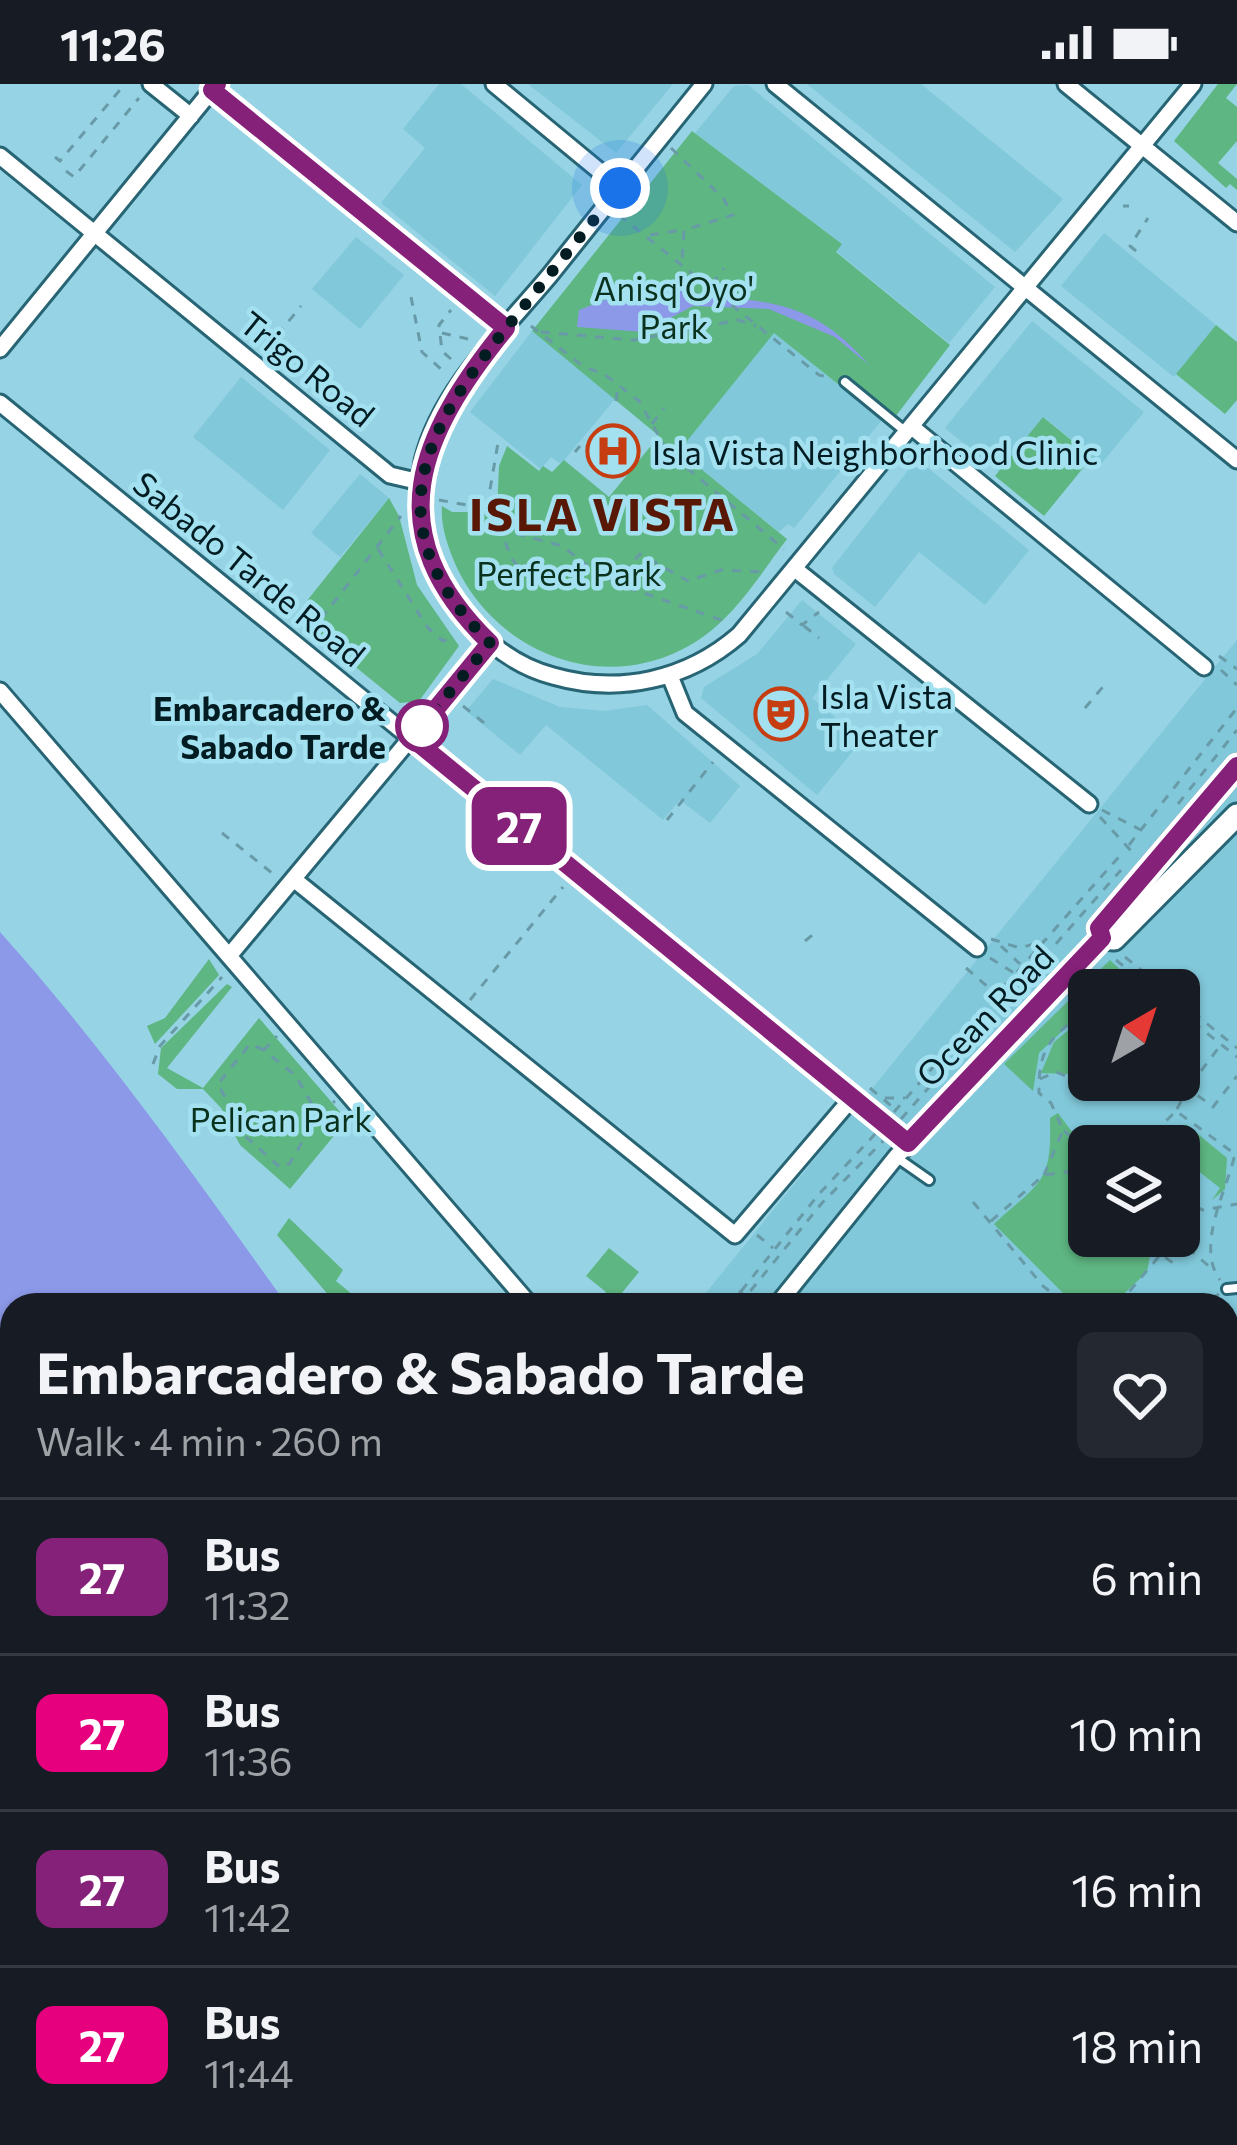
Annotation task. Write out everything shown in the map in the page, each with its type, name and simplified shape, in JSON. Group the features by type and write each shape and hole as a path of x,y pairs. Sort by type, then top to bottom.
{"street":[{"path":"494,84 620,188"},
{"path":"704,84 441,415 420,482 425,526 442,579 490,643 529,667 578,682 617,685 670,676 718,654 796,569 1193,84"},
{"path":"775,84 1237,460"},
{"path":"1066,84 1237,223"},
{"path":"0,349 214,87 506,328"},
{"path":"146,90 191,116"},
{"name":"Trigo Road","path":"0,156 390,475 420,482"},
{"name":"Sabado Tarde Road","path":"0,403 852,1098"},
{"path":"910,430 1209,664"},
{"path":"796,569 1090,804"},
{"path":"229,956 490,643"},
{"path":"670,676 686,713 983,943"},
{"path":"0,691 520,1293"},
{"name":"Ocean Road","path":"1111,948 1099,928 1237,766"},
{"name":"Ocean Road","path":"786,1293 908,1143 1111,948 1114,939 1237,815"},
{"path":"288,880 735,1235 749,1225 852,1098"}],"lane":[{"path":"845,382 910,430"},
{"path":"852,1098 908,1143"},
{"path":"896,1157 929,1180"}],"path":[{"path":"55,157 60,161 125,84"},
{"path":"66,171 74,177 146,90"},
{"path":"649,235 733,215 706,179 660,139"},
{"path":"619,215 819,375 845,382"},
{"path":"1136,251 1130,246 1148,218"},
{"path":"682,262 684,230"},
{"path":"711,286 724,268"},
{"path":"411,298 422,352 442,370"},
{"path":"265,350 301,306"},
{"path":"451,310 439,325 442,351 451,359"},
{"path":"540,332 634,340 738,320 760,327"},
{"path":"532,326 640,400 650,425 677,460 784,549"},
{"path":"440,333 468,339"},
{"path":"271,356 276,349 293,363"},
{"path":"616,401 618,387"},
{"path":"650,425 664,408"},
{"path":"487,508 499,437"},
{"path":"575,452 580,446"},
{"path":"438,500 494,510 512,558 534,585"},
{"path":"298,647 401,516"},
{"path":"499,529 562,546 606,580 727,622"},
{"path":"377,548 428,628 443,641 455,637"},
{"path":"606,580 617,579 640,554 688,581 721,569 767,572"},
{"path":"802,625 820,611"},
{"path":"787,612 819,638"},
{"path":"1219,656 1235,669"},
{"path":"1209,664 1237,685"},
{"path":"1085,708 1107,682"},
{"path":"461,704 488,726"},
{"path":"1130,845 1237,709"},
{"path":"1179,803 1237,730"},
{"path":"667,820 713,762"},
{"path":"1090,804 1141,830"},
{"path":"1090,804 1135,855"},
{"path":"222,833 288,880"},
{"path":"1017,972 1124,851"},
{"path":"747,1293 776,1250 892,1130 1121,870"},
{"path":"459,1013 575,872"},
{"path":"805,941 815,933"},
{"path":"983,943 1020,948 1046,939"},
{"path":"983,943 1024,979"},
{"path":"999,945 1022,965"},
{"path":"1111,948 1129,969"},
{"path":"1111,948 1138,969"},
{"path":"966,968 998,995"},
{"path":"153,1064 160,1046 225,974"},
{"path":"870,1088 894,1112 1011,978"},
{"path":"1200,1018 1237,1048"},
{"path":"1068,1028 1047,1046 1037,1065 1039,1093 1051,1103 1068,1134"},
{"path":"1200,1028 1237,1057"},
{"path":"264,1050 278,1035"},
{"path":"318,1115 296,1076 250,1044 218,1084 245,1137 281,1168 290,1163 318,1115 346,1092"},
{"path":"1200,1072 1221,1045"},
{"path":"296,1076 305,1067"},
{"path":"1039,1080 1056,1072 1068,1077"},
{"path":"1200,1097 1213,1107 1237,1076"},
{"path":"882,1099 907,1098"},
{"path":"1162,1125 1181,1101"},
{"path":"1176,1111 1236,1155 1216,1210 1212,1269"},
{"path":"989,1222 1044,1175 1063,1130"},
{"path":"741,1293 878,1131"},
{"path":"1044,1175 1068,1172"},
{"path":"973,1202 1052,1293"},
{"path":"1200,1206 1216,1210 1237,1204"},
{"path":"749,1225 776,1250"},
{"path":"1128,1293 1158,1257"},
{"path":"1198,1257 1232,1288"}],"shaded area":[{"path":"439,84 461,84 582,185 495,296 381,203 425,148 403,129"},
{"path":"528,84 673,84 616,153"},
{"path":"807,84 921,84 1063,199 1015,252"},
{"path":"748,85 995,287 949,343 836,251 841,243 695,133 734,86"},
{"path":"1104,233 1216,325 1174,377 1061,286"},
{"path":"356,237 404,275 360,329 312,289"},
{"path":"1032,321 1144,412 1101,464 1044,417 999,472 945,428"},
{"path":"532,331 615,399 561,464 551,457 541,469 470,412"},
{"path":"774,333 882,420 794,528 788,524 779,532 679,451"},
{"path":"241,377 330,450 283,510 193,437"},
{"path":"917,459 1029,550 985,605 919,552 875,607 834,574 832,568"},
{"path":"360,474 389,498 340,557 311,533"},
{"path":"802,600 856,644 812,698 862,740 817,795 701,698 704,687 757,654"},
{"path":"1237,640 1237,1293 706,1293"},
{"path":"493,679 560,707 605,711 647,705 740,786 710,823 680,800 663,820 546,725 520,755 466,711"}],"green space":[{"path":"1218,84 1237,84 1226,98 1237,107 1237,141 1218,163 1237,179 1237,190 1230,184 1226,188 1174,141"},
{"path":"692,131 842,244 836,252 950,345 889,425 774,333 679,451 787,539 740,601 698,640 649,662 616,667 584,664 552,656 497,622 457,568 444,530 442,506 452,512 497,512 499,466 507,446 539,471 543,466 552,472 564,460 609,497 659,436 532,331"},
{"path":"1216,325 1237,342 1237,400 1225,414 1176,374"},
{"path":"1043,417 1092,457 1044,516 995,476"},
{"path":"389,498 399,516 417,585 459,646 419,701 400,703 294,617"},
{"path":"209,959 219,975 155,1044 147,1026 165,1018"},
{"name":"Pelican Park","path":"227,984 232,987 167,1068 203,1088 259,1018 347,1120 290,1189 240,1145 221,1108 203,1089 177,1089 158,1074 161,1048"},
{"path":"1068,1001 1068,1026 1039,1053 1033,1091 1004,1064"},
{"path":"1068,1030 1068,1074 1041,1073 1054,1042"},
{"path":"1058,1113 1068,1127 1068,1257 1150,1257 1147,1272 1125,1293 1063,1293 994,1224 1040,1180 1049,1156 1050,1118"},
{"path":"1200,1136 1227,1158 1225,1189 1212,1200 1220,1188 1200,1172"},
{"path":"289,1218 343,1270 336,1281 350,1293 327,1293 277,1235"},
{"path":"609,1248 639,1272 622,1293 605,1293 586,1276"}],"water":[{"path":"665,288 798,311 844,340 869,365 835,337 769,309 693,306 644,332 577,327 579,310 630,290"},
{"path":"0,932 113,1068 278,1293 0,1293"}],"bus line":[{"name":"27","path":"217,84 212,90 506,328 441,415 420,482 425,526 442,579 456,604 490,643 412,738 908,1143 1102,938 1099,928 1237,766"}],"place":[{"name":"Isla Vista Neighborhood Clinic","path":"613,451"},
{"name":"Isla Vista Theater","path":"781,714"},
{"name":"Embarcadero & Sabado Tarde","path":"422,726"}],"district":[{"name":"ISLA VISTA","path":"603,512"}],"route":[{"path":"422,726 490,643 456,604 431,552 420,482 430,440 459,387 620,188"}],"park label":[{"name":"Anisq'Oyo' Park","path":"674,306"},
{"name":"Perfect Park","path":"569,572"}]}
